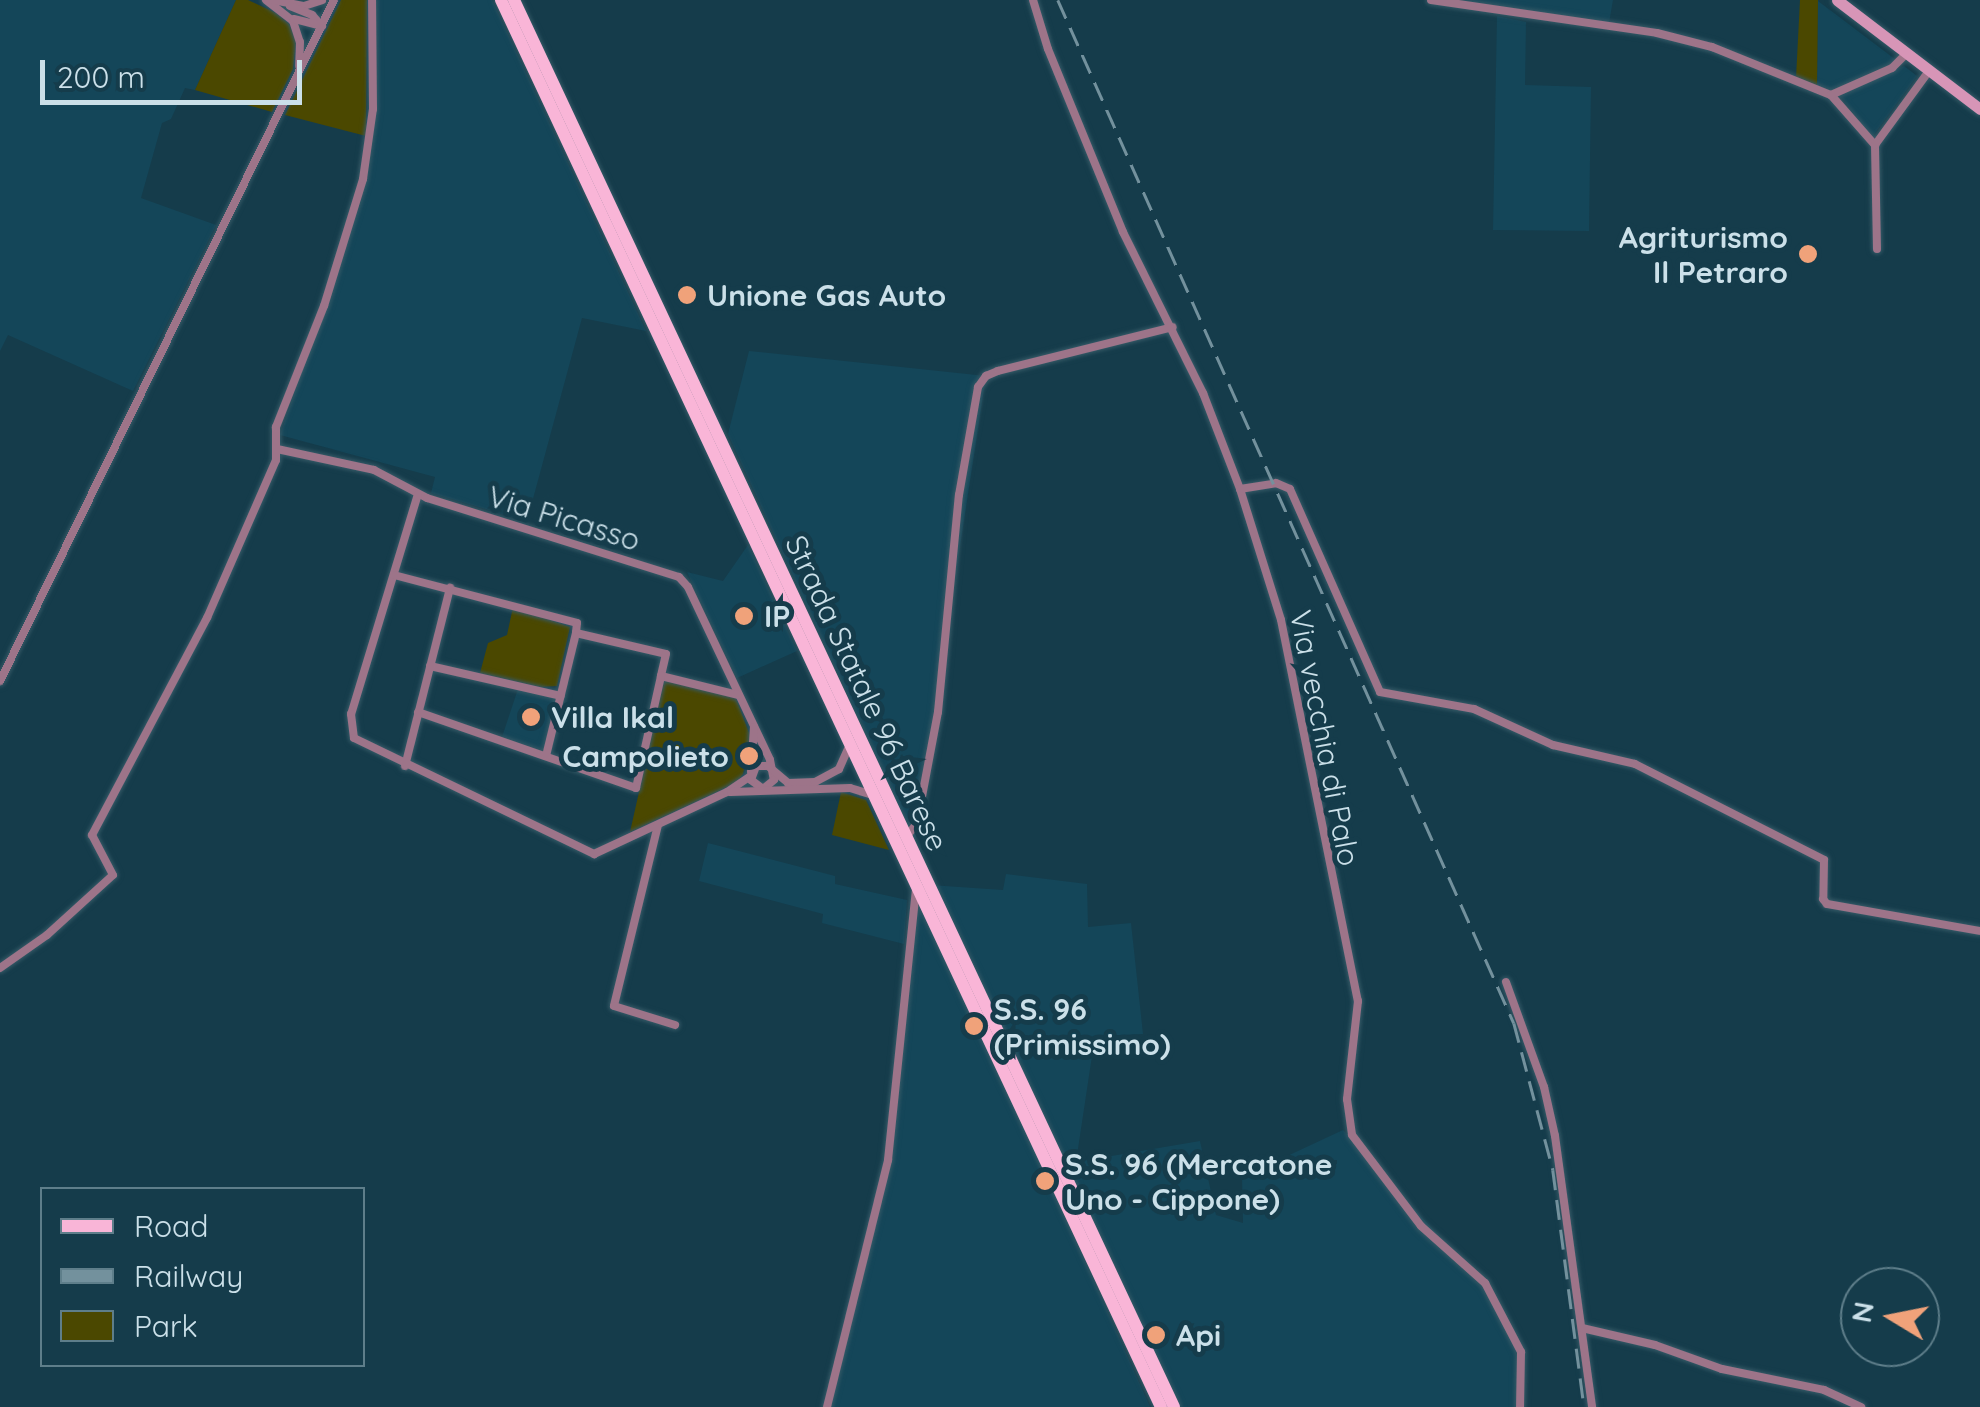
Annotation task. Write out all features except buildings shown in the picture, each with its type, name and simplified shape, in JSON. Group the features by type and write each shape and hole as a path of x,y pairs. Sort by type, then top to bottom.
{"main road":[{"name":"Strada Statale 96 Barese","path":"501,0 1161,1407"},
{"name":"Strada Statale 96 Barese","path":"514,0 1174,1407"}],"street":[{"path":"269,0 322,26"},
{"path":"288,10 322,0"},
{"path":"0,680 334,0"},
{"path":"0,968 47,934 113,875 92,835 207,618 278,450 276,427 324,306 363,179 373,110 372,0"},
{"name":"Via vecchia di Palo","path":"1032,0 1123,232 1173,327 1240,489 1300,696 1329,873 1358,1001 1347,1099 1352,1135 1422,1226 1485,1283 1521,1352 1520,1407"},
{"path":"1431,0 1657,34 1712,47 1831,95 1875,145"},
{"path":"1837,0 1980,108"},
{"path":"288,10 300,42 297,79"},
{"path":"1831,95 1892,68 1906,54"},
{"path":"1878,249 1875,145 1929,71"},
{"path":"906,836 917,823 938,712 960,495 978,387 986,376 998,372 1173,327"},
{"name":"Via Picasso","path":"278,450 374,470 418,494 679,577 688,586 774,772"},
{"path":"1240,489 1287,485 1380,692 1474,709 1553,744 1635,764 1824,860 1823,899 1828,904 1980,932"},
{"path":"418,494 351,714 354,738 405,766 594,854 727,792 760,765 796,784 825,778 845,763 849,753 846,734"},
{"path":"394,575 577,623 546,756"},
{"path":"405,766 450,588"},
{"path":"418,712 636,788 666,654 576,634"},
{"path":"430,666 561,696"},
{"path":"662,676 738,695"},
{"path":"754,727 753,784 763,788 773,783 774,772"},
{"path":"727,792 857,788 880,804"},
{"path":"658,825 614,1006 674,1025"},
{"path":"826,1407 888,1160 916,884"},
{"path":"1506,982 1528,1040 1555,1136 1592,1407"},
{"path":"1582,1328 1748,1376 1824,1390 1861,1407"}],"shaded area":[{"path":"0,0 236,0 195,90 185,88 171,119 162,123 141,198 216,225 133,391 8,335 0,351"},
{"path":"376,0 492,0 646,331 582,318 527,521 431,493 435,477 280,435 362,198 375,121"},
{"path":"1455,0 1613,0 1609,23"},
{"path":"1818,1 1896,60 1891,66 1834,91 1817,86"},
{"path":"1497,16 1526,22 1525,85 1591,87 1589,231 1493,230"},
{"path":"1904,66 1917,76 1872,137 1839,94"},
{"path":"749,351 986,376 915,842 728,434"},
{"name":"IP","path":"748,545 797,651 737,678 687,572 723,581"},
{"name":"Villa Ikal","path":"518,689 557,698 544,751 502,737"},
{"path":"708,843 835,876 835,884 907,900 904,944 822,923 823,914 699,881"},
{"path":"1006,874 1087,884 1088,927 1131,923 1143,1034 1095,1036 1076,1162 1200,1141 1216,1215 1243,1223 1242,1177 1343,1130 1466,1266 1506,1318 1521,1369 1518,1407 1176,1407 932,919 1150,1407 827,1407 888,1160 916,884 1003,890"}],"green space":[{"path":"236,0 248,0 276,13 289,24 296,41 293,69 272,112 195,90"},
{"path":"341,0 367,0 366,136 285,115"},
{"path":"1800,0 1818,0 1817,86 1796,78"},
{"path":"513,607 570,627 557,686 541,687 480,673 488,643 507,635"},
{"path":"664,681 735,696 751,738 743,774 736,783 630,832"},
{"path":"841,792 866,800 889,850 832,835"}],"railway":[{"path":"1058,0 1514,1023 1553,1170 1584,1407"}],"place":[{"name":"Agriturismo Il Petraro","path":"1808,254"},
{"name":"Unione Gas Auto","path":"687,295"},
{"name":"IP","path":"744,616"},
{"name":"Villa Ikal","path":"531,717"},
{"name":"Campolieto","path":"749,756"},
{"name":"S.S. 96 (Primissimo)","path":"974,1026"},
{"name":"S.S. 96 (Mercatone Uno - Cippone)","path":"1045,1181"},
{"name":"Api","path":"1156,1335"}]}
